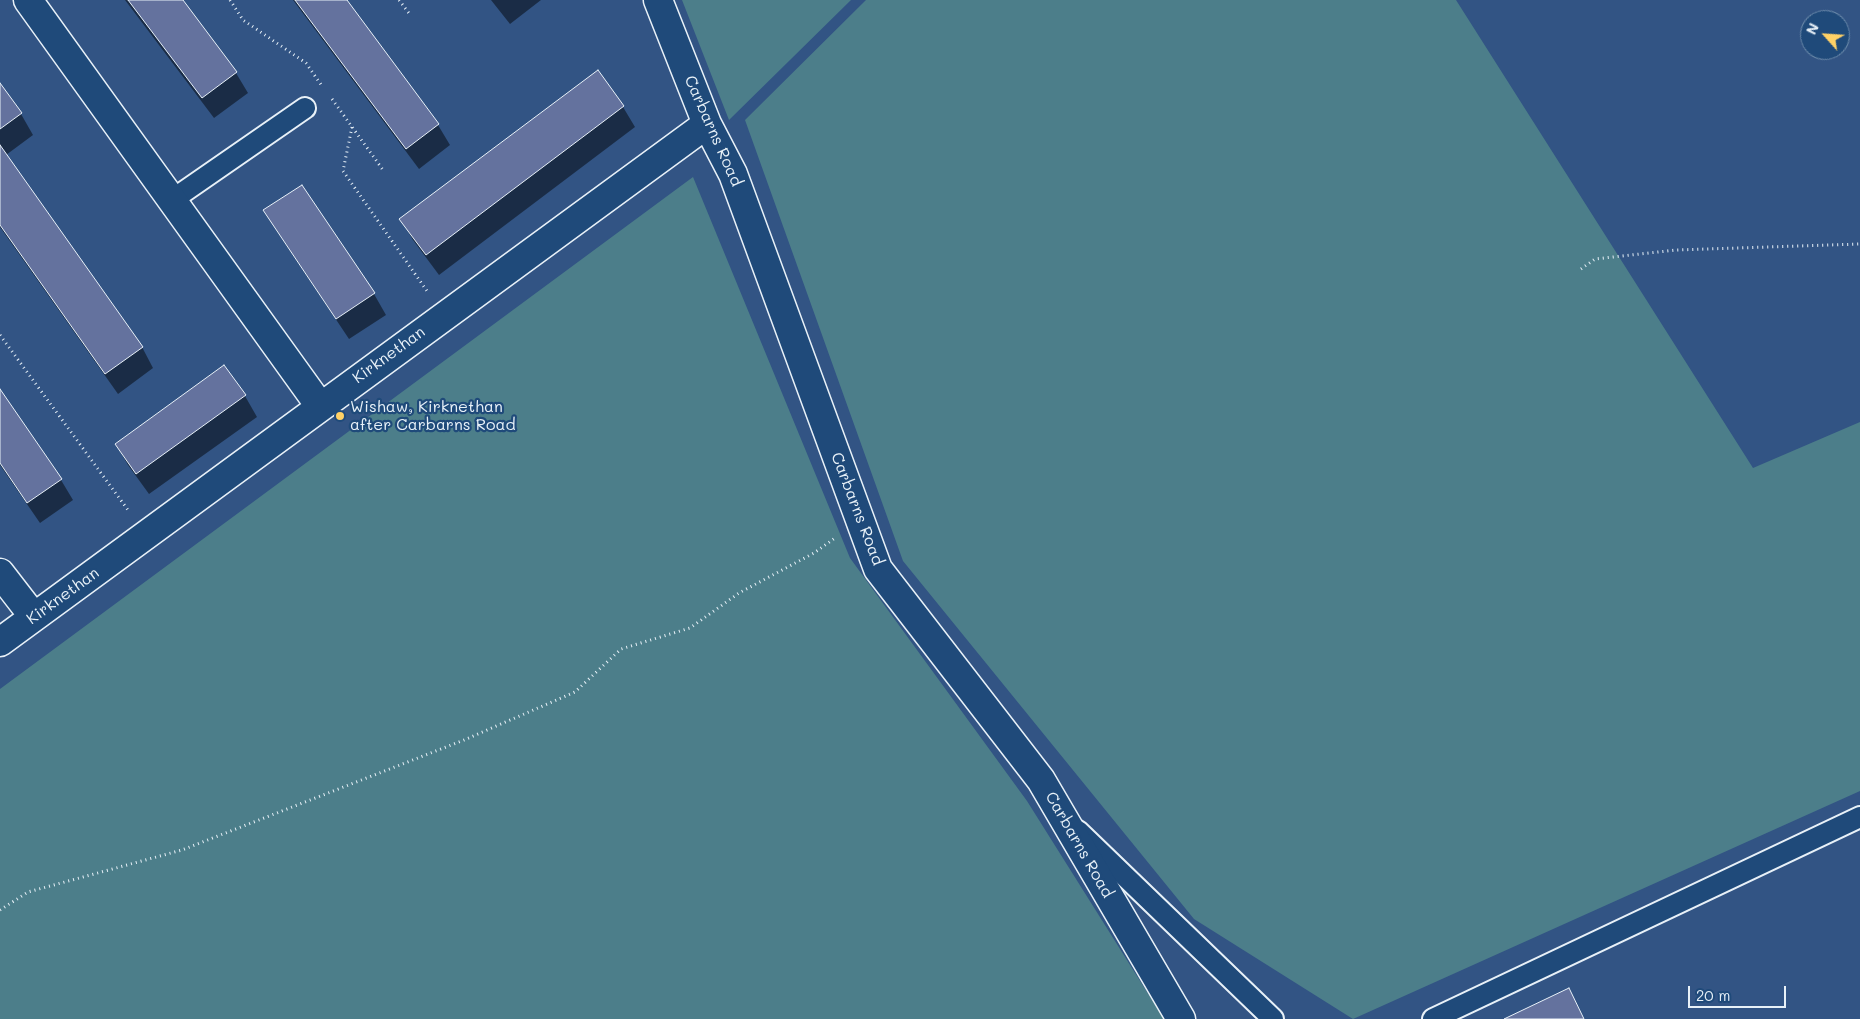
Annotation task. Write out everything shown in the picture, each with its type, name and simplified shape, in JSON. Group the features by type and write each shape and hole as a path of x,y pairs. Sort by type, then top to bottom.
{"street":[{"path":"28,0 320,406"},
{"name":"Carbarns Road","path":"658,0 707,124 733,174 878,569 1041,780 1181,1019"},
{"name":"Kirknethan","path":"0,642 438,319 707,124"},
{"path":"0,573 34,617"}],"lane":[{"path":"172,200 305,108"},
{"path":"1061,814 1273,1019"},
{"path":"1433,1019 1860,817"}],"path":[{"path":"398,0 411,16"},
{"path":"352,127 343,171 427,291 438,319"},
{"path":"1581,269 1595,259 1676,250 1860,244"},
{"path":"0,335 146,536"},
{"path":"0,910 28,892 191,846 455,743 575,692 621,649 690,628 739,593 814,553 860,520"}],"green space":[{"path":"682,0 851,0 729,120"},
{"path":"866,0 1456,0 1753,468 1860,422 1860,791 1353,1019 1194,919 903,561 745,120"},
{"path":"693,177 850,558 1027,801 1164,1019 0,1019 0,689"}],"building":[{"path":"128,0 183,0 237,72 202,98"},
{"path":"295,0 347,0 439,124 406,149"},
{"path":"598,70 624,106 426,255 399,219"},
{"path":"0,83 22,113 0,129"},
{"path":"0,145 143,347 105,374 0,225"},
{"path":"302,185 375,293 336,319 263,210"},
{"path":"224,365 246,395 136,474 115,444"},
{"path":"0,389 62,479 27,503 0,463"},
{"path":"1569,988 1584,1019 1504,1019"}],"place":[{"name":"Wishaw, Kirknethan after Carbarns Road","path":"340,416"}]}
